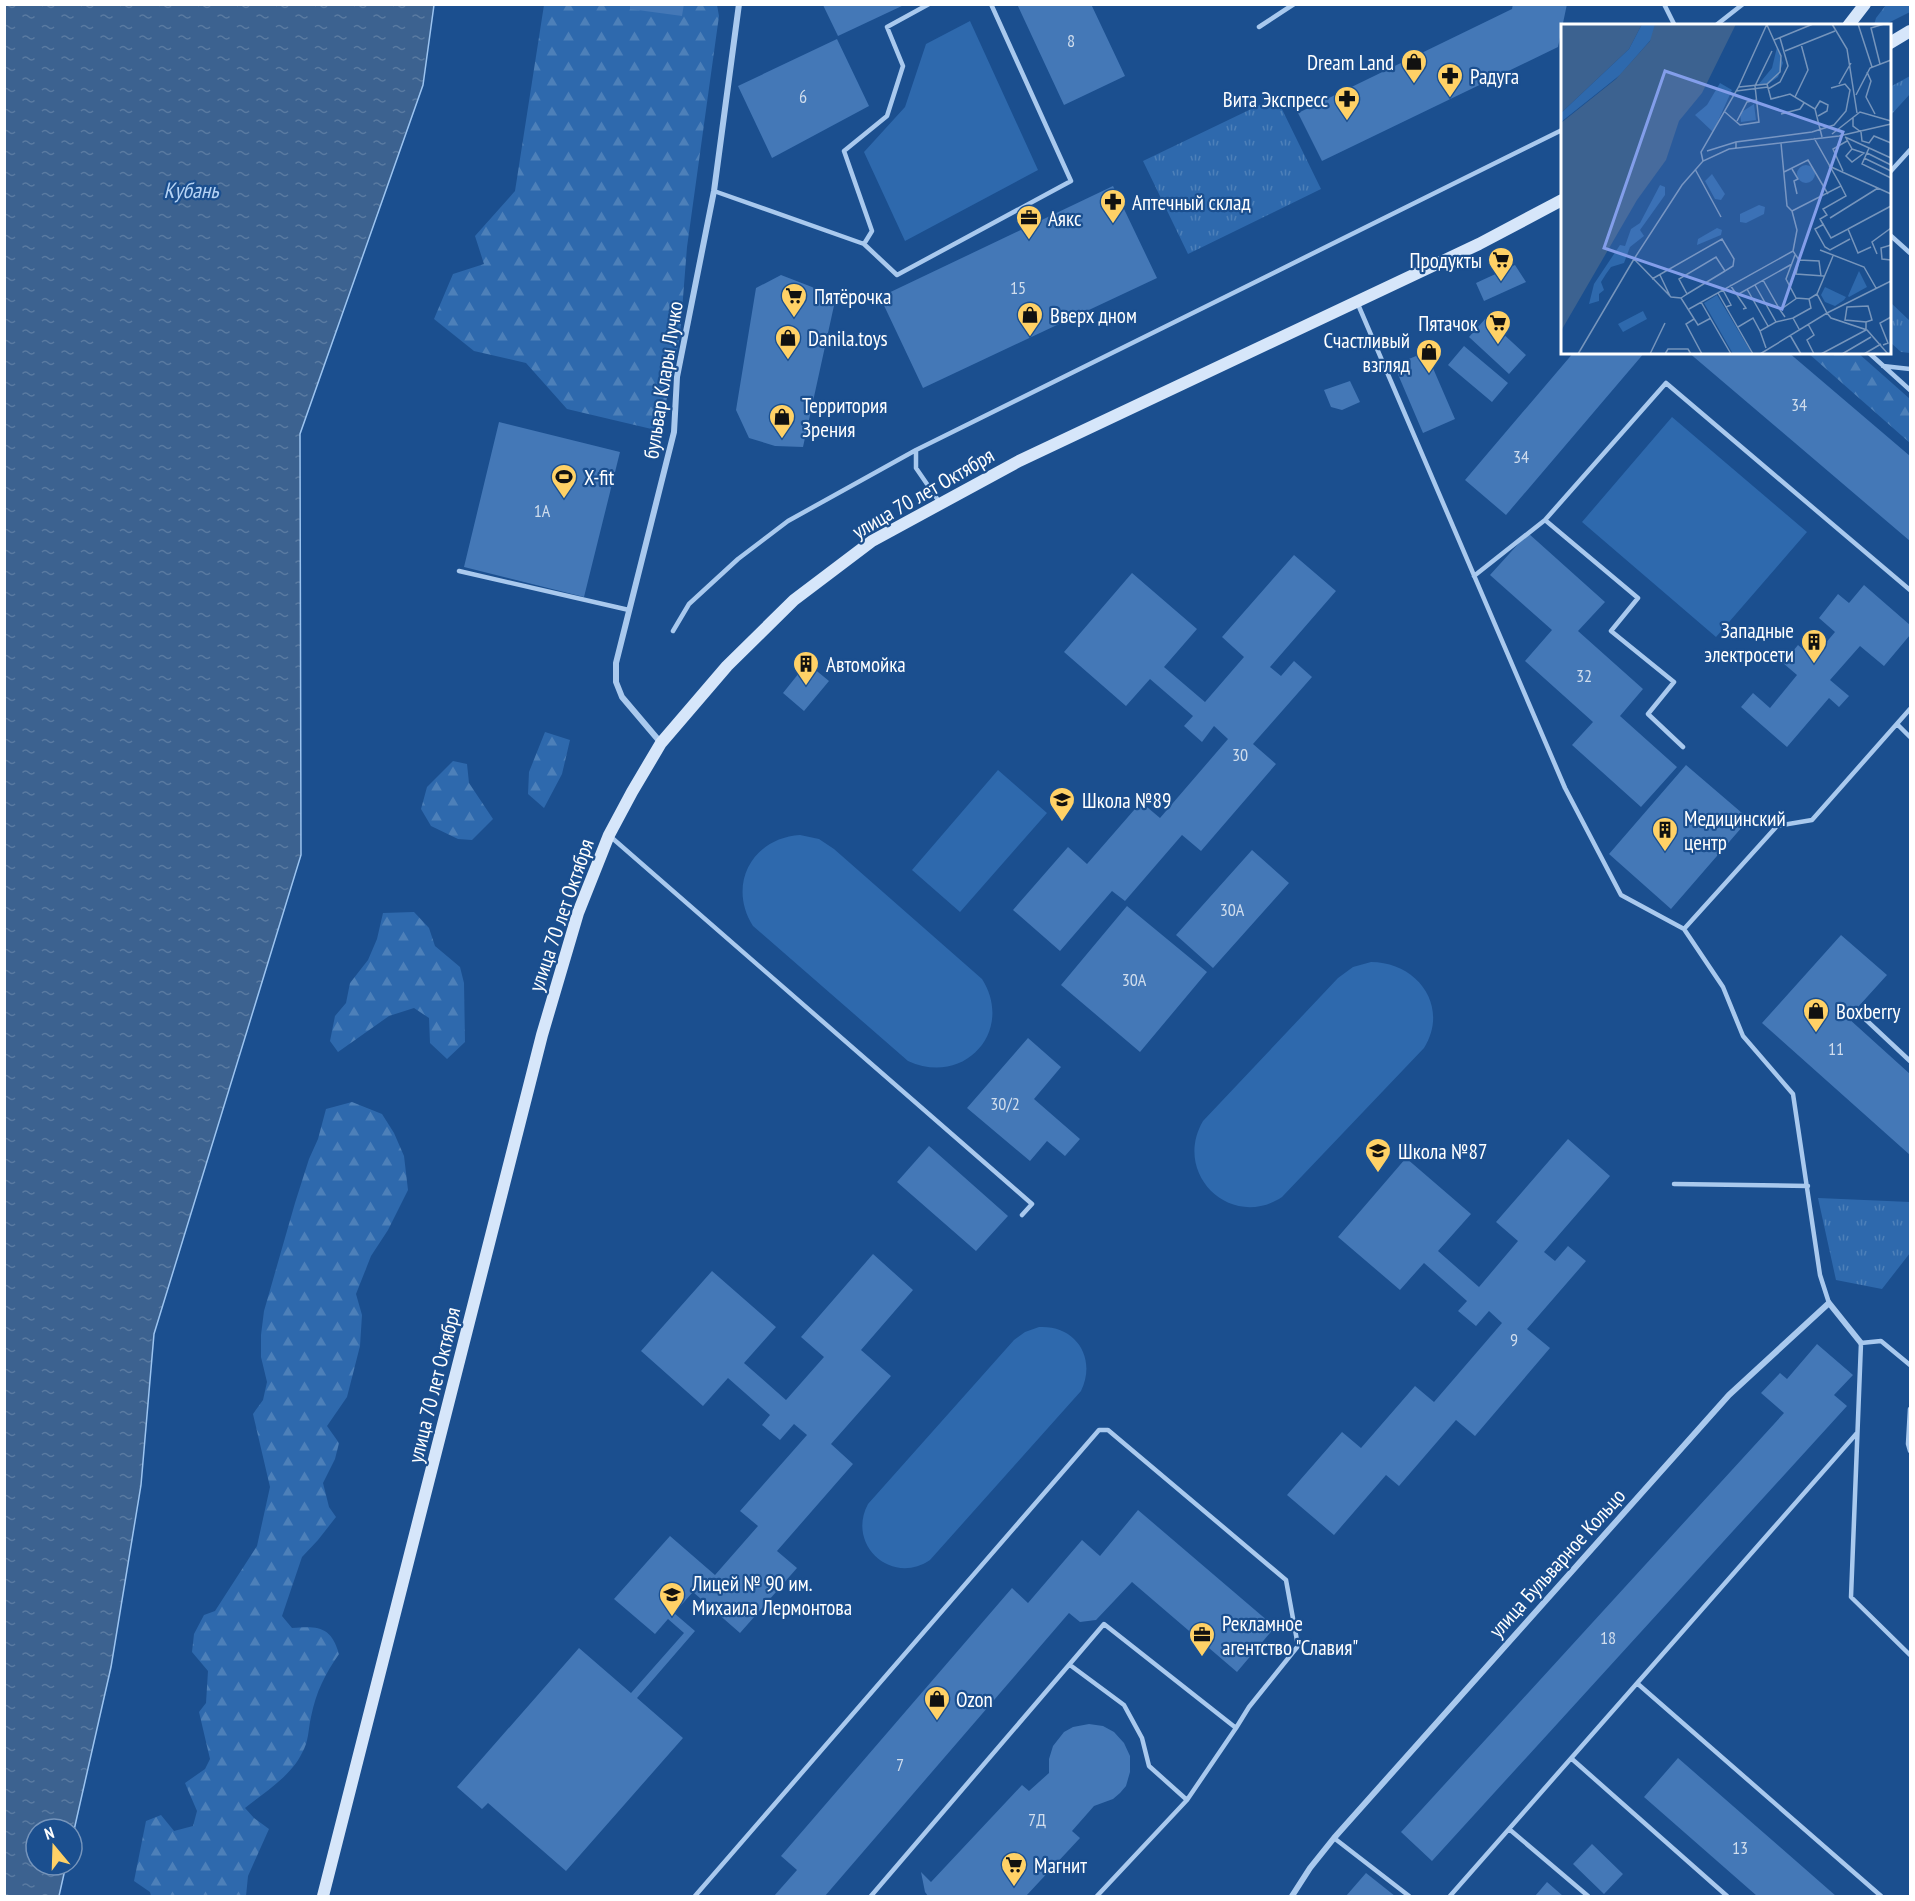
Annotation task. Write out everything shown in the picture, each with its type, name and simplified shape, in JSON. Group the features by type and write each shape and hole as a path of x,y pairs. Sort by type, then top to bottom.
{"main road":[{"path":"1852,23 1865,4"},
{"path":"1891,42 1911,31"},
{"name":"улица 70 лет Октября","path":"323,1896 542,1035 578,913 609,836 661,742 727,666 794,600 872,541 1019,461 1479,244 1561,201"}],"street":[{"name":"бульвар Клары Лучко","path":"661,742 622,697 616,682 616,663 674,432 677,377 714,191 739,4"},
{"path":"1829,1304 1861,1343"},
{"name":"улица Бульварное Кольцо","path":"1292,1896 1310,1868 1334,1838 1729,1395 1829,1304"}],"lane":[{"path":"864,244 872,231 844,152 887,116 903,66 887,27 929,4"},
{"path":"714,191 864,244 897,275 1071,181 991,4"},
{"path":"1259,27 1294,4"},
{"path":"1664,4 1674,24"},
{"path":"1718,24 1743,4"},
{"path":"673,631 689,604 746,552 788,521 916,450 1561,131"},
{"path":"1891,171 1911,150"},
{"path":"1891,236 1911,253"},
{"path":"1357,302 1565,788 1621,895 1684,929 1723,987 1743,1035 1793,1095 1820,1275 1829,1304"},
{"path":"1870,354 1911,390"},
{"path":"1882,366 1911,369"},
{"path":"1474,576 1545,520 1666,383 1911,590"},
{"path":"916,450 916,468 940,503"},
{"path":"1545,520 1638,598 1611,631 1674,682 1648,714 1683,747"},
{"path":"459,571 629,610"},
{"path":"1684,929 1777,826 1812,820 1911,709"},
{"path":"1897,724 1911,737"},
{"path":"609,836 1032,1204 1022,1215"},
{"path":"1863,1017 1911,1061"},
{"path":"1674,1184 1808,1186"},
{"path":"1911,1365 1881,1341 1861,1343 1851,1597 1911,1655"},
{"path":"1911,1409 1908,1444 1911,1451"},
{"path":"695,1896 1099,1430 1108,1430 1286,1580 1298,1646 1250,1707 1186,1800 1097,1896"},
{"path":"1450,1896 1857,1433"},
{"path":"871,1896 1104,1624 1236,1728"},
{"path":"1070,1665 1124,1705 1142,1738 1149,1766 1186,1800"},
{"path":"1638,1684 1881,1896"},
{"path":"1572,1759 1727,1896"},
{"path":"1509,1829 1588,1896"},
{"path":"1334,1838 1408,1896"}],"green space":[{"path":"544,5 717,5 719,16 687,247 680,336 660,431 567,409 526,363 474,351 434,319 453,274 484,264 475,236 515,191"},
{"path":"1886,5 1910,5 1910,12 1886,24 1874,24"},
{"path":"970,21 1038,170 905,241 864,152 905,107 926,44"},
{"path":"1910,76 1910,94 1891,115 1891,86"},
{"path":"1276,97 1321,189 1188,254 1143,161"},
{"path":"1891,303 1910,321 1910,353 1901,352 1891,343"},
{"path":"1809,354 1859,354 1910,399 1910,443"},
{"path":"1672,417 1807,532 1716,637 1582,522"},
{"path":"545,732 570,740 562,774 544,808 528,794 529,772"},
{"path":"453,761 467,764 469,783 493,819 472,840 458,839 431,826 421,809 427,787"},
{"path":"998,770 1047,813 960,912 912,870"},
{"path":"800,835 819,839 834,849 982,979 991,999 992,1017 988,1035 978,1049 965,1060 948,1066 929,1067 908,1061 753,926 743,895 744,880 749,866 757,854 769,845 783,838"},
{"path":"414,912 429,928 435,946 460,967 464,983 465,1042 447,1059 430,1043 429,1018 414,1008 389,1016 338,1052 330,1041 335,1016 346,1003 350,983 368,960 377,939 383,913"},
{"path":"1371,962 1388,964 1402,970 1415,978 1424,989 1431,1002 1433,1017 1431,1032 1424,1048 1282,1197 1263,1206 1244,1207 1226,1202 1212,1192 1201,1177 1195,1160 1195,1141 1203,1121 1338,978 1353,967"},
{"path":"352,1102 382,1114 394,1133 404,1156 408,1190 388,1230 371,1256 356,1294 362,1315 360,1346 347,1397 327,1426 339,1443 335,1459 323,1483 329,1507 336,1517 302,1557 282,1616 292,1628 316,1628 327,1633 336,1645 339,1654 318,1691 306,1744 297,1761 277,1783 245,1808 269,1829 248,1876 246,1896 151,1896 150,1892 134,1881 146,1821 161,1815 174,1831 193,1826 197,1811 185,1783 205,1769 210,1759 199,1712 206,1703 208,1671 192,1652 194,1634 204,1615 215,1611 257,1546 270,1487 253,1414 263,1400 267,1382 261,1357 264,1311 295,1203 326,1109"},
{"path":"1818,1198 1910,1202 1910,1253 1882,1289 1836,1280"},
{"path":"1039,1327 1063,1332 1080,1346 1086,1367 1081,1391 930,1560 916,1567 901,1568 888,1565 876,1557 868,1547 863,1534 863,1519 868,1504 1014,1340 1025,1332"}],"water":[{"name":"Кубань","path":"5,4 434,5 423,85 300,434 301,855 154,1334 141,1485 111,1667 77,1817 24,1817 24,1877 63,1877 59,1896 4,1896"}],"building":[{"path":"630,4 684,4 682,16 630,9"},
{"path":"1017,4 1091,4 1125,76 1064,105"},
{"path":"1513,4 1567,4 1558,47 1322,161 1298,113 1512,9"},
{"path":"823,5 904,5 838,36"},
{"path":"837,39 869,106 772,158 738,86"},
{"path":"1113,186 1157,278 923,388 880,297"},
{"name":"Продукты","path":"1515,265 1526,282 1484,301 1476,283"},
{"path":"781,275 812,287 835,301 803,447 775,446 749,438 736,410 756,288"},
{"name":"Пятачок","path":"1486,318 1526,355 1509,374 1469,337"},
{"path":"1464,346 1508,383 1492,402 1448,365"},
{"path":"1426,352 1455,419 1423,433 1394,365"},
{"path":"1572,354 1643,354 1506,515 1465,480"},
{"path":"1690,354 1790,354 1910,456 1910,541"},
{"path":"1350,381 1360,402 1342,410 1331,407 1324,390"},
{"path":"499,422 620,452 584,597 464,567"},
{"path":"1528,533 1605,602 1578,631 1643,689 1620,716 1677,767 1641,807 1572,745 1593,722 1525,661 1552,630 1490,575"},
{"path":"1294,555 1336,591 1270,667 1281,676 1294,661 1312,677 1253,744 1276,764 1201,851 1182,835 1125,901 1112,891 1060,951 1013,910 1068,847 1087,864 1141,802 1160,818 1228,739 1214,726 1202,742 1184,726 1193,716 1150,679 1126,706 1064,652 1132,573 1197,629 1164,667 1205,702 1244,657 1222,637"},
{"name":"Западные электросети","path":"1864,585 1910,625 1910,635 1884,666 1860,646 1830,680 1849,696 1839,707 1829,698 1787,747 1741,707 1753,693 1770,708 1797,675 1783,663 1798,645 1813,658 1835,632 1819,618 1838,594 1849,603"},
{"name":"Автомойка","path":"807,663 829,681 804,711 783,693"},
{"name":"Медицинский центр","path":"1686,765 1749,819 1671,909 1609,854"},
{"path":"1252,850 1289,883 1213,968 1176,935"},
{"path":"1127,906 1207,972 1140,1052 1061,985"},
{"path":"1841,935 1887,975 1848,1018 1910,1074 1910,1155 1762,1023"},
{"path":"1028,1038 1061,1067 1034,1099 1080,1139 1065,1156 1047,1141 1030,1161 967,1108"},
{"path":"1568,1139 1610,1176 1544,1252 1555,1261 1568,1246 1586,1261 1527,1329 1550,1348 1475,1436 1456,1420 1399,1486 1386,1475 1334,1535 1287,1495 1342,1432 1361,1448 1415,1386 1434,1402 1502,1323 1489,1311 1476,1326 1458,1311 1467,1301 1424,1263 1400,1290 1338,1237 1406,1158 1471,1214 1438,1251 1479,1287 1518,1241 1496,1222"},
{"path":"929,1146 1008,1216 976,1251 897,1182"},
{"path":"873,1254 913,1290 861,1350 891,1376 831,1444 853,1464 777,1551 797,1568 740,1633 693,1592 674,1613 695,1631 637,1698 683,1738 566,1871 488,1803 482,1809 457,1787 579,1648 631,1693 684,1633 668,1619 655,1634 614,1599 670,1536 715,1575 758,1526 740,1511 807,1435 794,1424 780,1440 762,1425 770,1415 728,1378 703,1406 641,1351 712,1271 776,1327 744,1363 786,1400 824,1357 801,1337"},
{"path":"1817,1344 1853,1375 1834,1395 1847,1406 1432,1861 1401,1832 1784,1413 1761,1393 1780,1373 1787,1379"},
{"path":"1138,1510 1275,1627 1237,1672 1132,1582 1096,1620 1080,1622 1069,1613 825,1896 774,1896 797,1870 781,1856 1012,1588 1028,1603 1082,1540 1100,1556"},
{"path":"1089,1724 1103,1726 1114,1732 1124,1743 1130,1756 1130,1772 1126,1786 1113,1799 1094,1806 1072,1831 1080,1838 1026,1896 928,1896 921,1872 931,1882 1022,1785 1029,1791 1049,1773 1049,1759 1053,1746 1064,1732 1073,1727"},
{"path":"1678,1758 1836,1896 1757,1896 1644,1797"},
{"path":"1592,1844 1623,1874 1604,1894 1573,1864"},
{"path":"1366,1873 1395,1896 1346,1896"},
{"path":"1547,1882 1563,1896 1535,1896"}],"place":[{"name":"Dream Land","path":"1414,85"},
{"name":"Радуга","path":"1450,99"},
{"name":"Вита Экспресс","path":"1347,122"},
{"name":"Аптечный склад","path":"1113,225"},
{"name":"Аякс","path":"1029,241"},
{"name":"Продукты","path":"1501,283"},
{"name":"Пятёрочка","path":"794,319"},
{"name":"Вверх дном","path":"1030,338"},
{"name":"Пятачок","path":"1498,346"},
{"name":"Danila.toys","path":"788,361"},
{"name":"Счастливый взгляд","path":"1429,375"},
{"name":"Территория Зрения","path":"782,440"},
{"name":"X-fit","path":"564,500"},
{"name":"Западные электросети","path":"1814,665"},
{"name":"Автомойка","path":"806,687"},
{"name":"Школа №89","path":"1062,823"},
{"name":"Медицинский центр","path":"1665,853"},
{"name":"Boxberry","path":"1816,1034"},
{"name":"Школа №87","path":"1378,1174"},
{"name":"Лицей № 90 им. Михаила Лермонтова","path":"672,1618"},
{"name":"Рекламное агентство \"Славия\"","path":"1202,1658"},
{"name":"Ozon","path":"937,1722"},
{"name":"Магнит","path":"1014,1888"}]}
